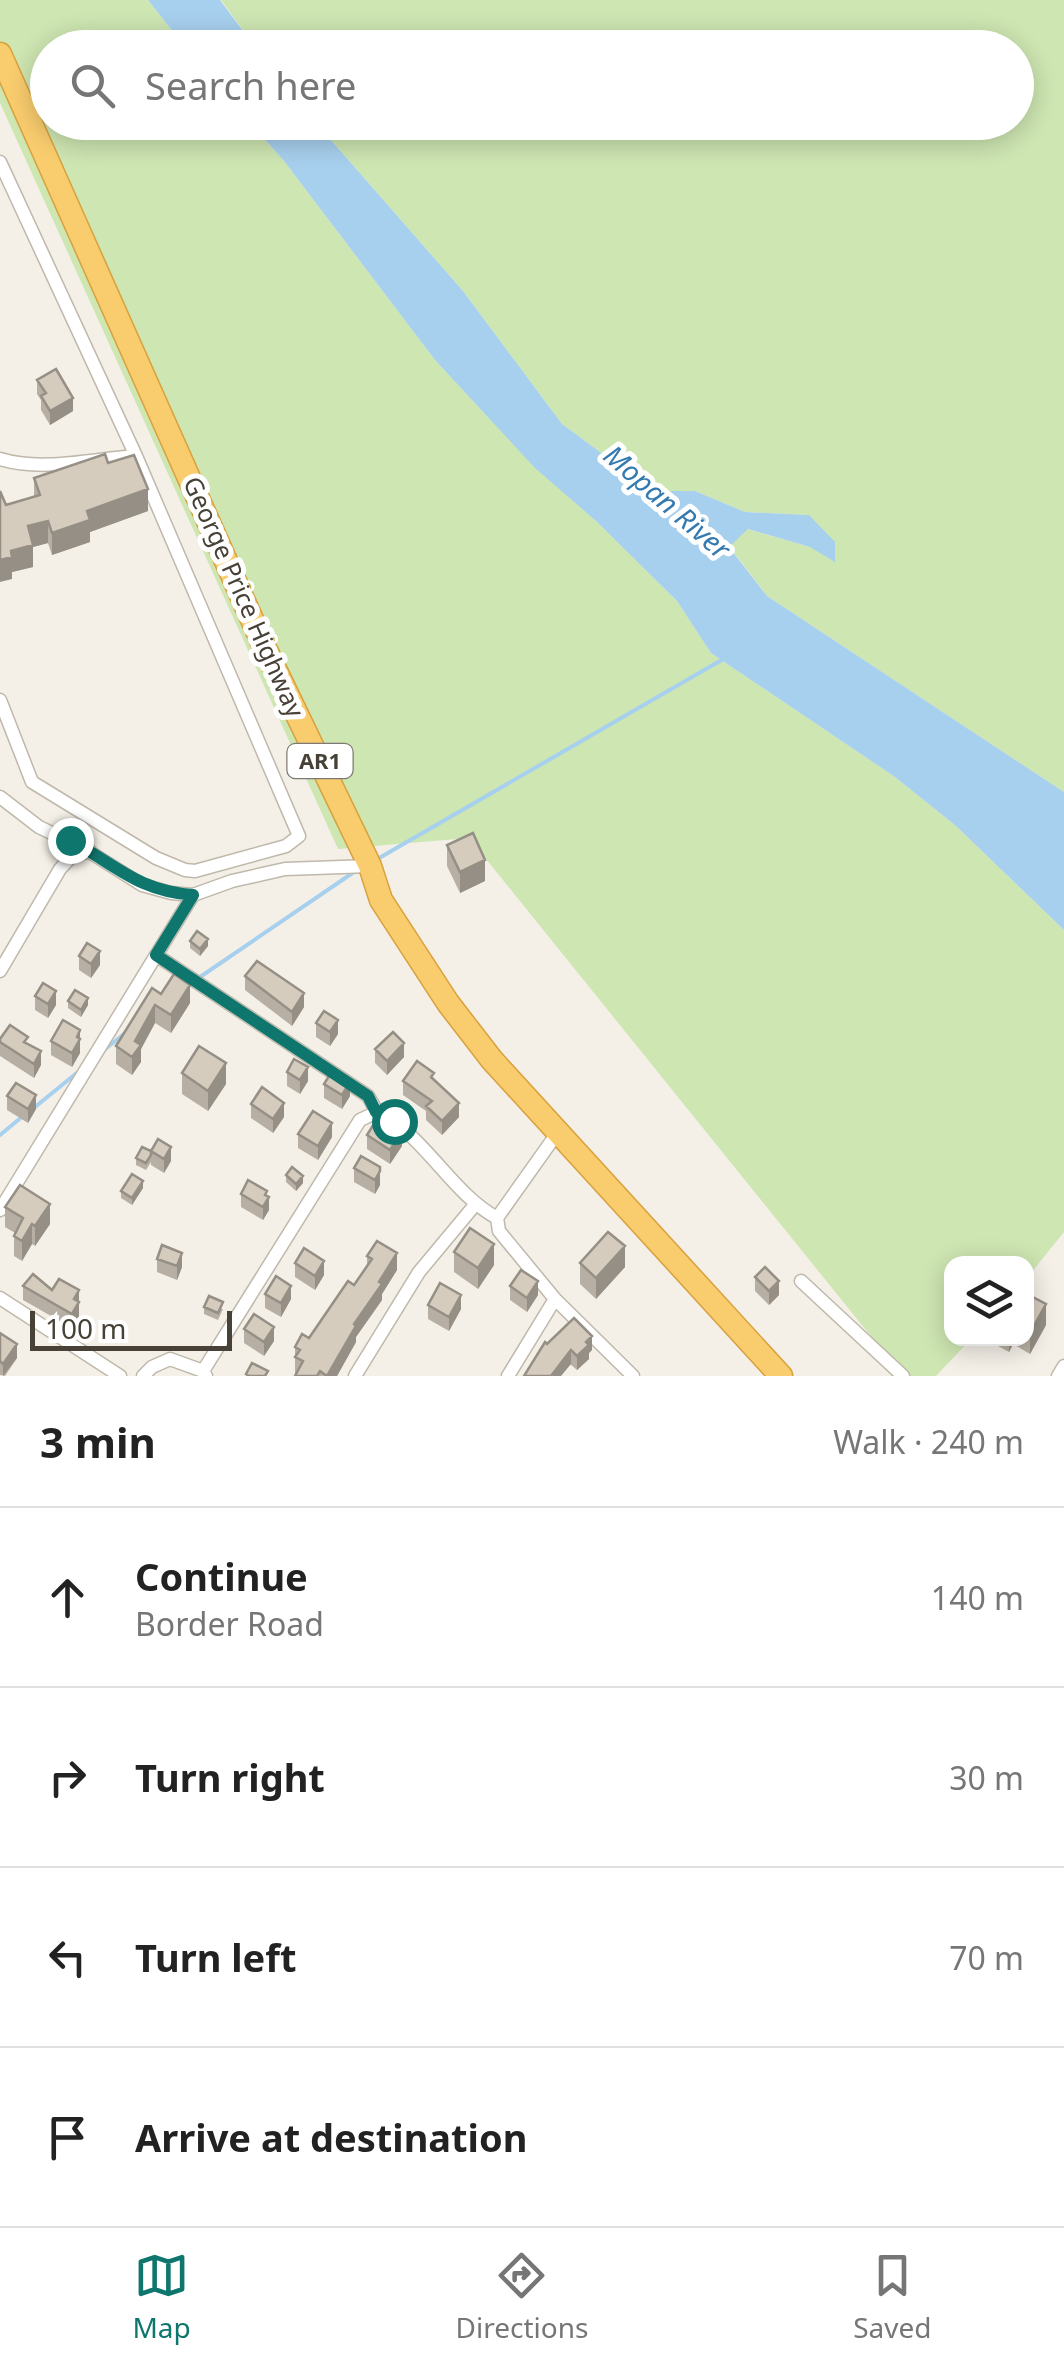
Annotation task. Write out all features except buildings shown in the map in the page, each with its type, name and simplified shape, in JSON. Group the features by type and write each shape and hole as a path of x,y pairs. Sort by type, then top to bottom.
{"highway":[{"name":"George Price Highway","path":"0,54 30,121"},
{"name":"George Price Highway","path":"38,140 262,642 370,866 382,900 448,1003 492,1060 781,1376"}],"street":[{"path":"0,162 136,456 299,836 286,846 196,871 156,858 32,782 0,700"},
{"path":"0,459 17,464 136,456"},
{"path":"0,797 39,827 90,852 142,885 171,893 193,895 285,869 370,866"},
{"path":"0,971 60,869 72,856 90,852"},
{"path":"0,1210 4,1197 193,895"},
{"path":"156,955 368,1096 376,1112 394,1121 474,1206 497,1218"},
{"path":"143,1376 152,1367 170,1360 204,1374 360,1120 376,1112"},
{"path":"558,1132 497,1218 500,1232 555,1300 633,1376"},
{"path":"354,1376 420,1272 474,1206"},
{"path":"801,1281 902,1376"},
{"path":"0,1298 120,1376"},
{"path":"508,1376 555,1300"},
{"path":"1058,1376 1064,1366"}],"green space":[{"path":"0,0 148,0 172,30 30,30 30,140 265,140 435,360 535,467 677,601 711,653 895,777 956,826 1064,930 1064,1232 1034,1269 1034,1256 944,1256 944,1346 964,1346 936,1376 903,1376 469,838 338,849 0,103"},
{"path":"221,0 1064,0 1064,792 767,596 729,546 747,529 810,547 809,515 745,512 695,491 653,491 562,424 463,291 331,140 1034,140 1034,30 243,30"}],"water":[{"path":"148,0 220,0 242,30 172,30"},
{"name":"Mopan River","path":"265,140 331,140 463,291 562,424 653,491 695,491 745,512 809,515 835,542 835,562 810,547 748,529 729,547 767,596 1064,792 1064,930 956,826 895,777 711,653 677,601 596,521 535,468 435,360"}],"waterway":[{"path":"374,861 725,658"},
{"path":"200,977 357,870"},
{"path":"104,1050 124,1034"},
{"path":"35,1107 78,1072"},
{"path":"0,1135 23,1116"}],"route":[{"path":"70,840 142,885 193,895 156,955 368,1096 376,1112 394,1121"}]}
